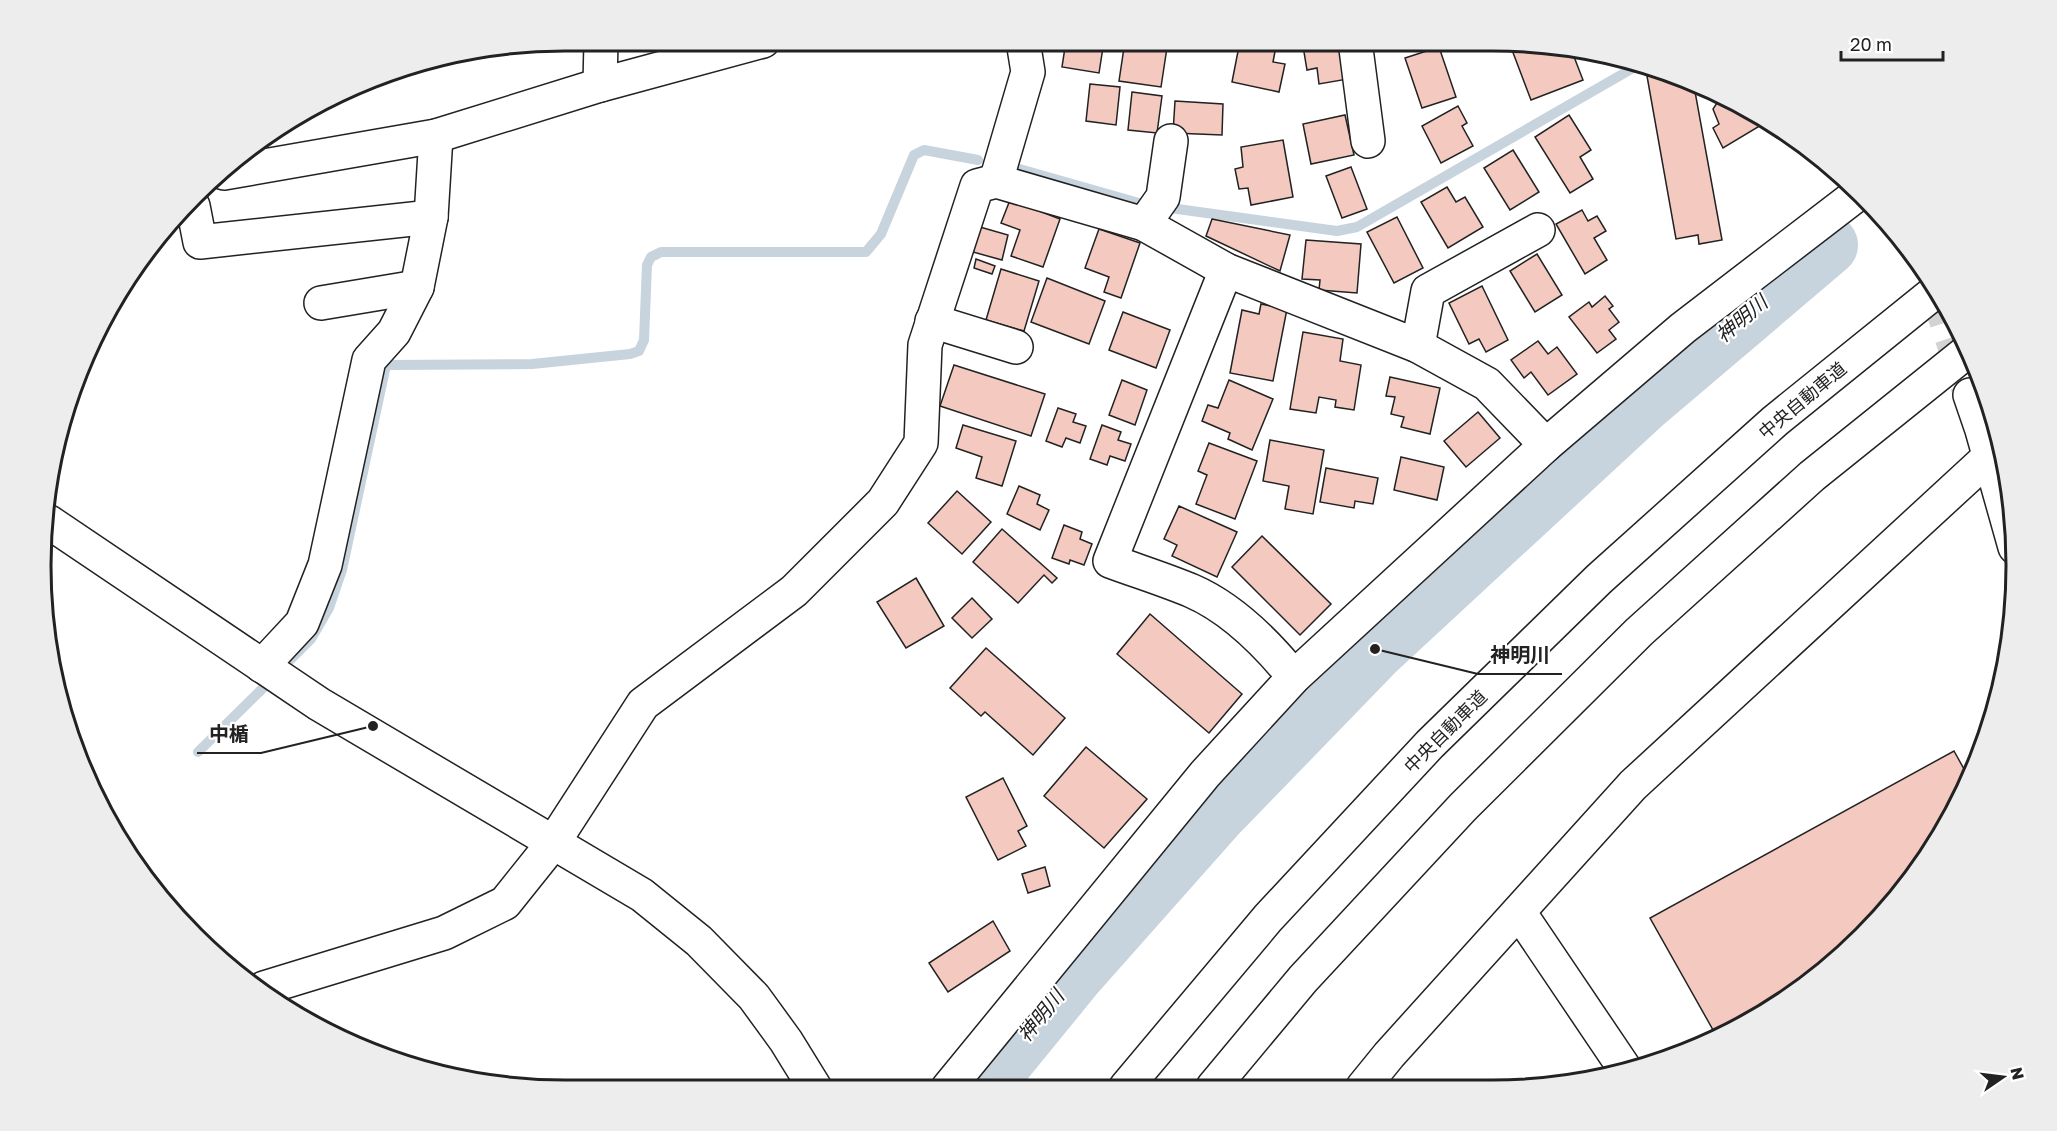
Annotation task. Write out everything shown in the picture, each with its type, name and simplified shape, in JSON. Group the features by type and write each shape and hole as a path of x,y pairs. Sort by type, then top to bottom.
{"main road":[{"path":"600,85 601,51"},
{"path":"235,171 436,136 600,85 726,51"},
{"path":"996,181 1028,72 1025,51"},
{"path":"1356,51 1368,141"},
{"path":"262,666 302,622 325,565 369,360 394,332 417,286 431,217 436,136"},
{"path":"1144,224 1163,197 1171,141"},
{"path":"270,986 444,933 505,903 554,843 643,704 794,591 883,502 921,443 925,345 977,186 996,181 1144,224 1226,270 1418,346 1486,384 1546,445"},
{"path":"955,1080 1205,774 1294,677 1546,445 1683,328 1852,199"},
{"path":"194,210 200,242 431,217"},
{"path":"1418,346 1428,291 1538,230"},
{"path":"1226,270 1110,561 1194,592 1240,621 1294,677"},
{"path":"321,303 417,286"},
{"name":"中央自動車道","path":"1133,1080 1268,918 1430,744 1599,579 1766,429 1929,296"},
{"path":"932,321 1017,347"},
{"path":"1219,1080 1303,979 1447,824 1639,632 1812,476 1961,356"},
{"path":"1970,395 1988,434"},
{"path":"1369,1080 1633,785 1989,435"},
{"path":"53,524 319,704 642,895 699,941 754,998 786,1041 810,1080"},
{"path":"1519,912 1621,1063"}],"building":[{"path":"1064,51 1102,51 1099,73 1062,67"},
{"path":"1124,51 1166,51 1161,87 1119,81"},
{"path":"1238,51 1275,51 1273,62 1285,64 1279,92 1232,82"},
{"path":"1304,51 1343,51 1348,79 1319,84 1317,68 1307,70"},
{"path":"1427,51 1440,51 1456,97 1422,108 1405,58"},
{"path":"1513,52 1574,58 1583,80 1531,100"},
{"path":"1647,76 1695,93 1722,240 1699,244 1698,235 1676,239"},
{"path":"1090,84 1120,87 1116,125 1086,121"},
{"path":"1132,92 1162,96 1157,133 1128,130"},
{"path":"1175,101 1223,104 1222,135 1173,133"},
{"path":"1717,103 1759,126 1723,148 1713,128 1719,124 1713,109"},
{"path":"1458,106 1467,123 1462,126 1473,146 1441,163 1422,126"},
{"path":"1345,115 1354,155 1311,164 1303,124"},
{"path":"1569,115 1591,150 1580,157 1593,179 1570,193 1535,137"},
{"path":"1283,140 1293,197 1251,205 1248,188 1239,189 1235,169 1243,167 1241,147"},
{"path":"1513,150 1539,192 1510,210 1484,168"},
{"path":"1351,167 1367,209 1342,218 1326,176"},
{"path":"1447,187 1456,202 1465,197 1483,227 1448,248 1421,202"},
{"path":"1010,200 1060,219 1043,267 1011,256 1020,230 1001,223"},
{"path":"1582,210 1588,221 1597,216 1606,231 1594,238 1607,260 1585,274 1556,224"},
{"path":"1397,217 1423,268 1394,283 1367,232"},
{"path":"1212,219 1290,235 1280,271 1206,236"},
{"path":"980,227 1008,235 1002,260 973,252"},
{"path":"1099,229 1140,243 1121,298 1104,292 1109,277 1085,268"},
{"path":"1306,240 1361,244 1357,293 1319,290 1320,280 1302,279"},
{"path":"1537,254 1562,295 1535,312 1510,271"},
{"path":"976,259 995,266 992,274 974,268"},
{"path":"1001,269 1039,281 1024,331 986,320"},
{"path":"1047,278 1105,301 1089,344 1031,322"},
{"path":"1482,286 1508,340 1486,352 1479,339 1469,344 1449,303"},
{"path":"1605,296 1613,306 1609,309 1619,322 1609,330 1616,339 1597,353 1569,317 1589,302 1592,307"},
{"path":"1261,304 1287,309 1273,381 1230,373 1242,310 1259,314"},
{"path":"1123,312 1170,330 1156,368 1109,350"},
{"path":"1303,332 1343,339 1340,361 1361,365 1354,410 1335,407 1336,400 1319,397 1316,413 1290,409"},
{"path":"1538,341 1548,354 1557,347 1577,374 1548,395 1531,372 1524,378 1511,360"},
{"path":"954,365 1045,394 1031,436 940,406"},
{"path":"1390,377 1440,388 1430,434 1401,427 1404,417 1391,414 1395,397 1386,396"},
{"path":"1122,380 1147,390 1135,425 1109,415"},
{"path":"1229,380 1273,399 1252,450 1228,439 1230,433 1202,421 1208,405 1218,408"},
{"path":"1058,408 1076,414 1073,422 1086,426 1080,443 1066,438 1062,447 1046,441"},
{"path":"1478,412 1500,438 1466,467 1444,441"},
{"path":"963,425 1016,441 1002,486 976,478 982,457 956,448"},
{"path":"1102,425 1121,432 1118,440 1131,444 1125,461 1110,456 1107,465 1090,459"},
{"path":"1270,440 1324,450 1313,514 1285,509 1289,486 1263,481"},
{"path":"1209,443 1257,461 1235,519 1196,504 1207,475 1198,471"},
{"path":"1401,457 1444,467 1437,500 1394,490"},
{"path":"1326,468 1378,478 1373,504 1355,501 1354,508 1320,502"},
{"path":"1019,486 1040,495 1037,504 1049,510 1040,530 1007,514"},
{"path":"957,491 991,522 962,554 928,523"},
{"path":"1179,506 1237,532 1217,577 1172,556 1177,545 1164,539"},
{"path":"1064,525 1082,532 1080,539 1092,544 1084,565 1070,560 1069,564 1052,558"},
{"path":"1002,529 1057,578 1052,583 1044,575 1018,603 973,562"},
{"path":"1262,536 1331,604 1300,635 1232,567"},
{"path":"916,578 944,626 906,648 877,602"},
{"path":"972,598 992,619 972,638 952,618"},
{"path":"1150,614 1242,694 1209,733 1117,654"},
{"path":"986,648 1065,718 1033,755 985,712 981,716 950,688"},
{"path":"1086,747 1147,799 1104,848 1044,796"},
{"path":"1954,751 1964,769 1937,823 1900,879 1878,905 1831,952 1805,974 1749,1011 1719,1027 1713,1030 1650,918"},
{"path":"1003,778 1027,826 1018,831 1026,846 998,860 966,797"},
{"path":"1045,867 1050,886 1028,893 1022,874"},
{"path":"993,921 1010,951 948,992 929,963"}],"waterway":[{"path":"1170,208 1337,231 1357,227 1629,70"},
{"path":"285,665 311,639 329,608 342,570 386,365 532,364 630,354 639,351 644,340 647,265 651,257 661,252 866,252 881,234 914,155 924,150 978,160"},
{"path":"1016,168 1139,203"},
{"name":"神明川","path":"987,1080 1074,973 1216,813 1375,649 1640,404 1827,245"},
{"path":"198,752 263,688"}],"tunnel":[{"path":"1949,330 1970,395"}],"place":[{"name":"神明川","path":"1375,649"},
{"name":"中楯","path":"373,726"}]}
